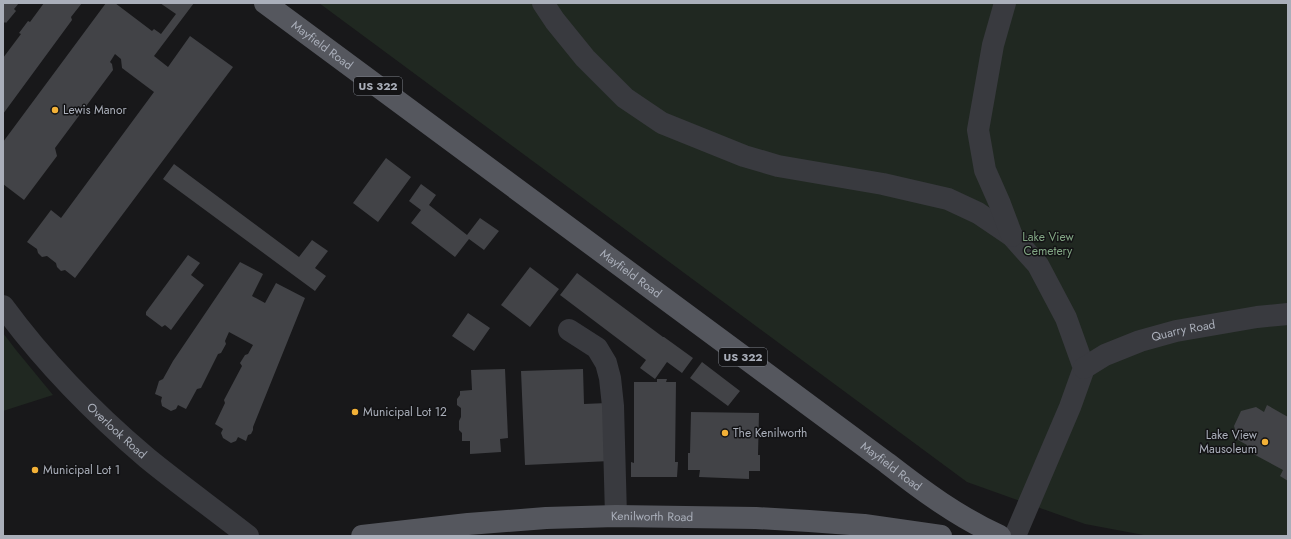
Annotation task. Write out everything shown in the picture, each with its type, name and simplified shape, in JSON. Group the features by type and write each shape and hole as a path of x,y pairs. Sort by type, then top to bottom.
{"main road":[{"name":"Mayfield Road","path":"265,3 923,491 969,521 1000,536"},
{"name":"Kenilworth Road","path":"362,536 468,524 546,518 616,516 802,520 864,525 942,536"}],"street":[{"path":"543,3 555,21 585,58 625,98 662,123 744,156 778,166 883,184 948,199 978,212 1012,236 1038,265 1066,318 1084,368 1070,407 1015,536"},
{"path":"1005,3 993,45 978,130 985,170 1012,236"},
{"name":"Overlook Road","path":"3,306 17,325 59,373 96,411 147,458 248,536"},
{"name":"Quarry Road","path":"1084,368 1105,355 1140,340 1257,317 1288,314"},
{"path":"569,330 597,348 606,363 610,378 613,406 616,516"}],"green space":[{"name":"Lake View Cemetery","path":"319,3 1288,3 1288,536 1149,536 1085,524 967,482"},
{"path":"3,333 16,350 53,395 3,411"}],"building":[{"path":"3,3 19,3 14,9 16,11 6,23 5,22 3,24"},
{"path":"44,3 82,3 71,17 72,20 3,114 3,58 21,34 19,33 28,21 30,22"},
{"path":"106,3 115,3 152,31 154,29 161,34 176,14 160,3 194,3 154,56 168,67 190,36 233,67 75,278 65,270 61,271 57,267 56,263 47,256 42,257 38,253 37,249 27,242 51,210 61,218 154,92 122,68 121,59 115,54 110,62 113,70 55,148 57,156 24,200 3,184 3,142"},
{"path":"386,158 411,177 378,222 353,203"},
{"path":"174,164 299,257 312,240 328,251 315,268 326,276 315,291 163,179"},
{"path":"421,184 436,195 429,205 467,235 480,218 499,231 484,250 469,239 455,257 411,223 421,210 409,201"},
{"path":"188,255 200,263 191,275 204,285 171,330 165,325 162,327 146,315 146,312"},
{"path":"240,262 263,274 252,296 265,303 276,283 305,298 251,434 248,435 246,441 238,437 236,441 231,443 223,438 221,433 223,429 215,424 225,403 224,400 242,366 240,363 245,355 248,354 253,345 229,332 225,341 226,344 221,353 218,354 201,388 197,389 186,409 178,405 176,409 171,411 162,406 162,397 155,394 159,381 163,379 173,361"},
{"path":"530,267 559,289 530,327 501,305"},
{"path":"577,273 693,358 682,373 667,362 655,379 640,368 646,360 560,295"},
{"path":"468,313 490,328 474,351 452,336"},
{"path":"702,362 740,391 728,406 690,378"},
{"path":"505,369 508,438 500,439 501,452 470,454 470,441 462,441 462,433 459,430 461,408 457,405 457,399 460,395 460,391 472,390 471,370"},
{"path":"583,369 584,404 607,403 610,461 525,465 521,371"},
{"path":"657,379 667,379 666,382 676,382 675,462 678,462 677,477 631,477 631,462 634,463 634,382 657,382"},
{"name":"Lake View Mausoleum","path":"1267,405 1288,417 1288,481 1280,476 1283,470 1244,449 1247,445 1238,440 1234,426 1241,411 1256,407 1264,412"},
{"name":"The Kenilworth","path":"691,412 759,413 758,455 760,455 760,471 749,471 749,479 699,477 700,470 688,470"}],"place":[{"name":"Lewis Manor","path":"55,110"},
{"name":"Municipal Lot 12","path":"355,412"},
{"name":"The Kenilworth","path":"725,433"},
{"name":"Lake View Mausoleum","path":"1265,442"},
{"name":"Municipal Lot 1","path":"35,470"}]}
